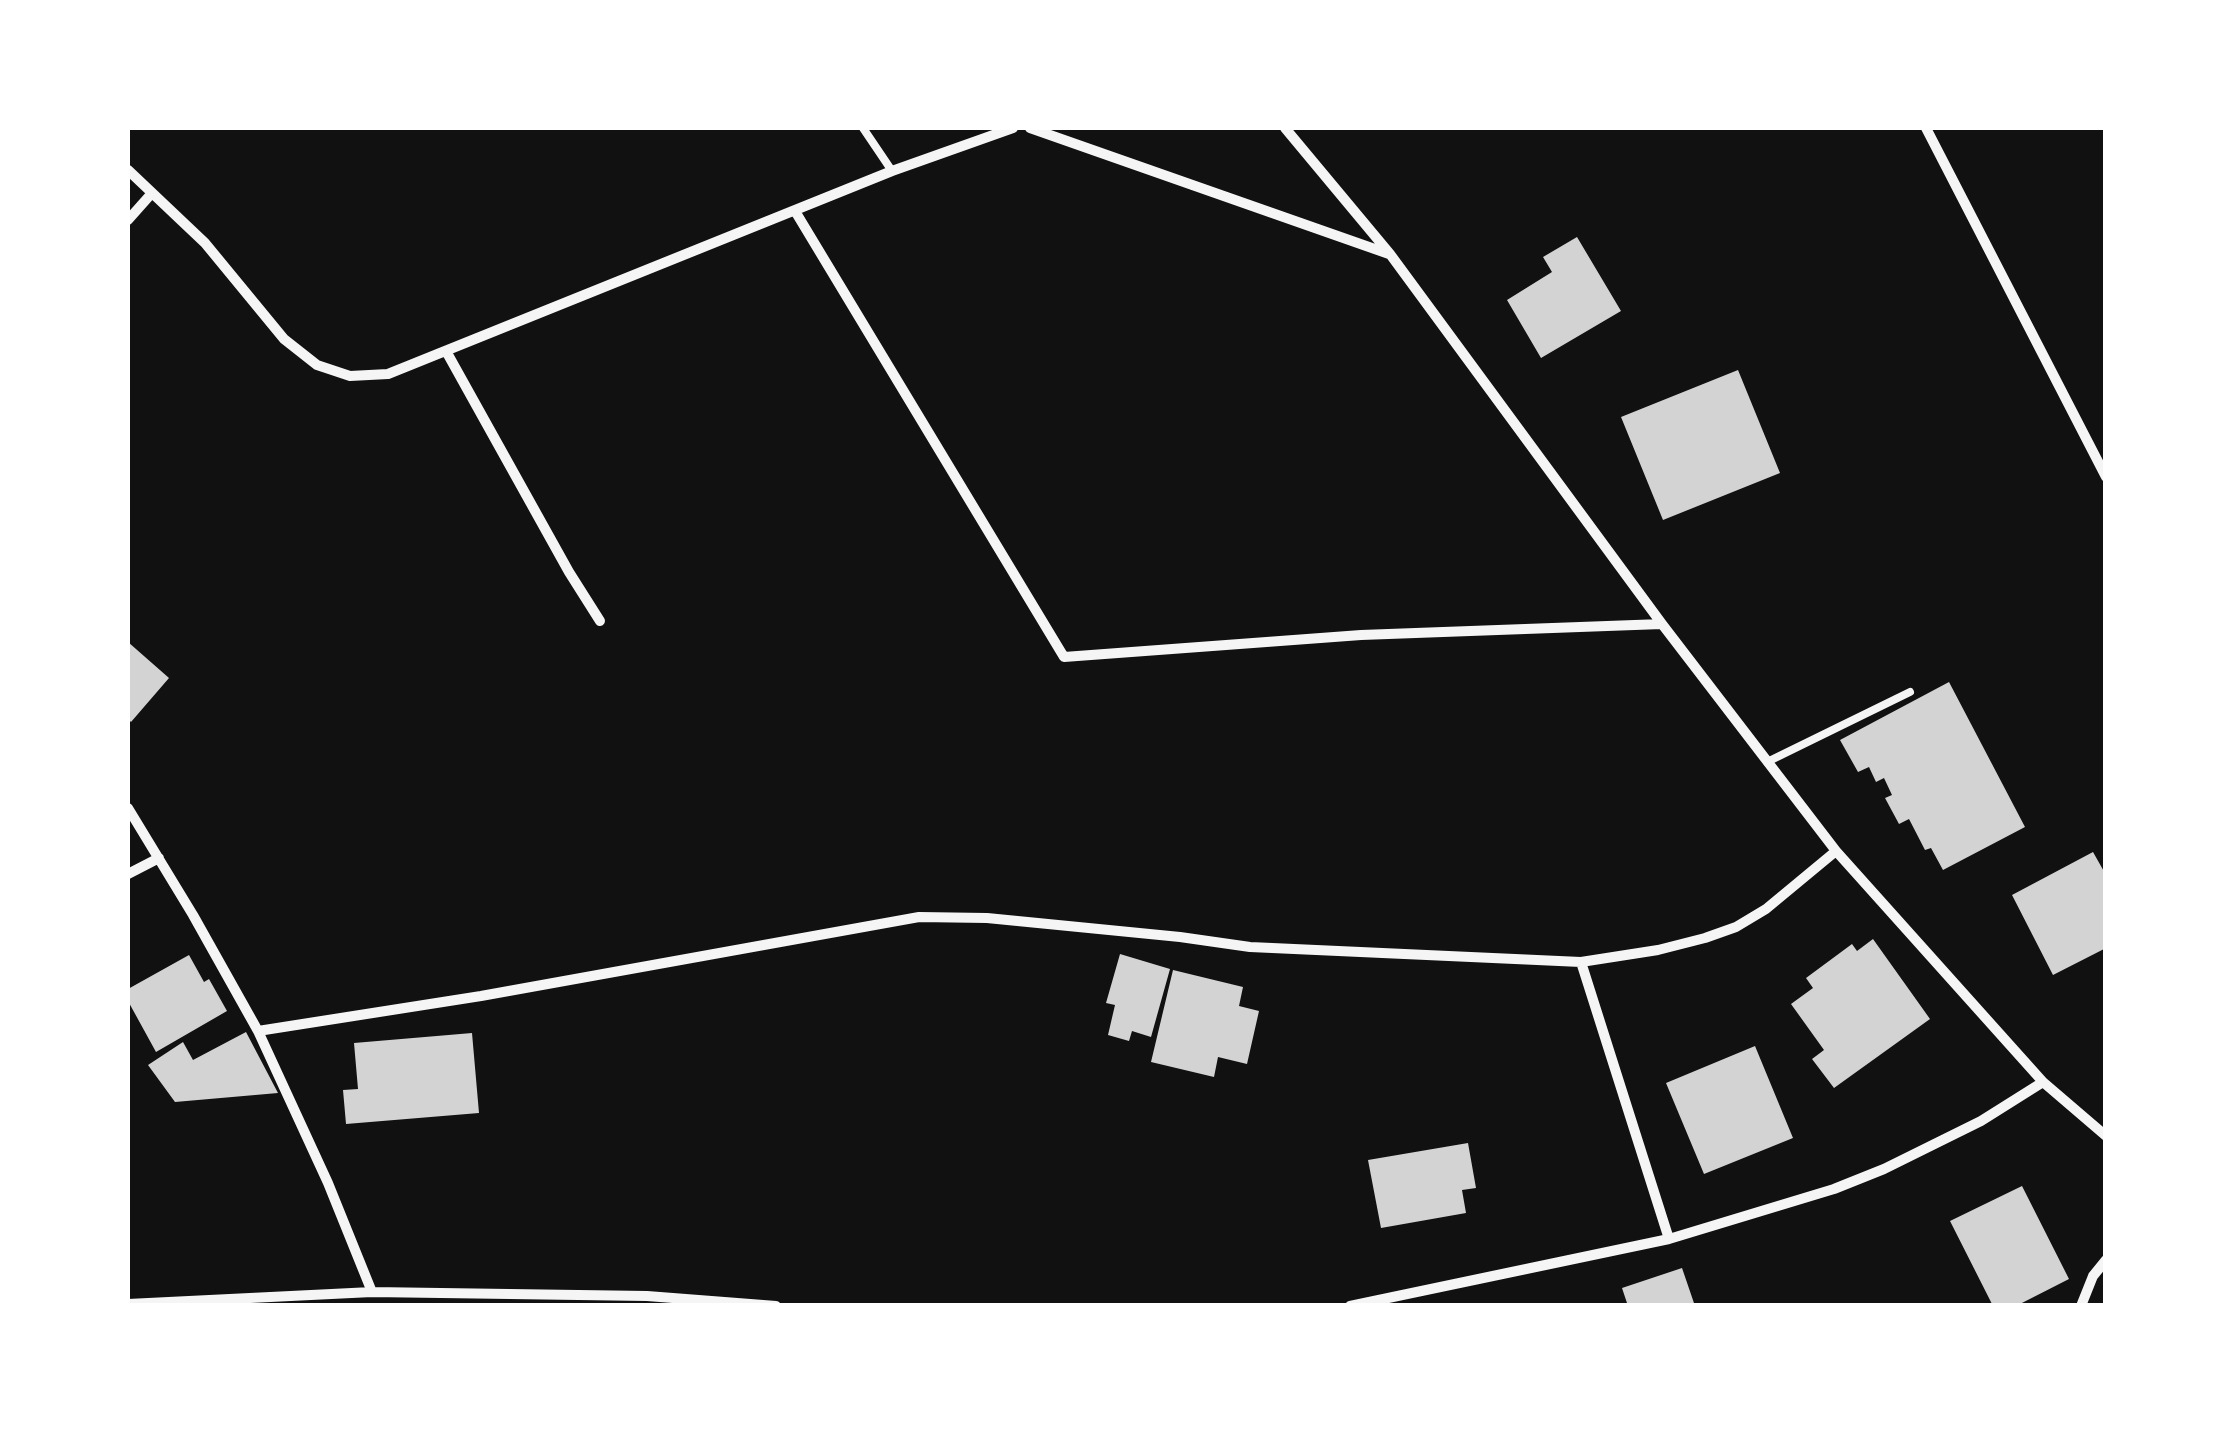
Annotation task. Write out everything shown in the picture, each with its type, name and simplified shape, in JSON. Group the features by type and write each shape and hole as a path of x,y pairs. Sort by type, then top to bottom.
{"street":[{"path":"128,170 205,243 284,338 317,365 350,376 388,374 892,170 1013,128"},
{"path":"1030,128 1390,254"},
{"path":"1285,128 1390,254 1662,624 1836,850 2042,1082 2106,1136"},
{"path":"1926,128 2106,477"},
{"path":"128,220 152,193"},
{"path":"795,210 1064,657 1361,635 1662,624"},
{"path":"446,352 600,621"},
{"path":"128,808 222,963 258,1031 372,1292"},
{"path":"258,1031 481,996 919,917 988,918 1250,947 1581,962 1658,950 1736,927 1766,909 1836,850"},
{"path":"128,874 159,858"},
{"path":"1581,962 1670,1239"},
{"path":"1350,1306 1670,1239 1834,1189 1981,1121 2042,1082"},
{"path":"2080,1306 2093,1276 2106,1260"},
{"path":"128,1304 372,1292 647,1296 776,1306"}],"lane":[{"path":"863,128 892,170"},
{"path":"1766,762 1910,692"}],"building":[{"path":"1577,237 1621,311 1541,358 1507,300 1552,272 1543,257"},
{"path":"1738,370 1780,473 1663,520 1621,417"},
{"path":"128,642 169,678 131,722 128,719"},
{"path":"1949,682 2025,827 1943,870 1931,848 1925,850 1909,819 1899,824 1885,798 1892,795 1884,778 1876,782 1869,767 1858,772 1840,740"},
{"path":"2093,852 2106,875 2106,948 2053,975 2012,895"},
{"path":"1873,939 1930,1019 1834,1088 1812,1059 1824,1050 1791,1004 1813,988 1806,978 1852,944 1857,951"},
{"path":"1120,954 1170,969 1151,1037 1132,1031 1129,1041 1108,1035 1115,1005 1106,1003"},
{"path":"189,955 204,982 209,979 227,1011 156,1052 128,1001 128,989"},
{"path":"1173,970 1243,987 1239,1006 1259,1011 1247,1064 1218,1057 1214,1077 1151,1062"},
{"path":"246,1032 278,1093 175,1102 148,1065 183,1042 193,1060"},
{"path":"472,1033 479,1113 346,1124 343,1090 358,1089 354,1043"},
{"path":"1755,1046 1793,1138 1704,1174 1666,1083"},
{"path":"1468,1143 1476,1188 1462,1190 1466,1213 1381,1228 1368,1160"},
{"path":"2022,1186 2069,1279 2016,1306 1993,1306 1950,1221"},
{"path":"1682,1268 1695,1306 1628,1306 1622,1288"}]}
